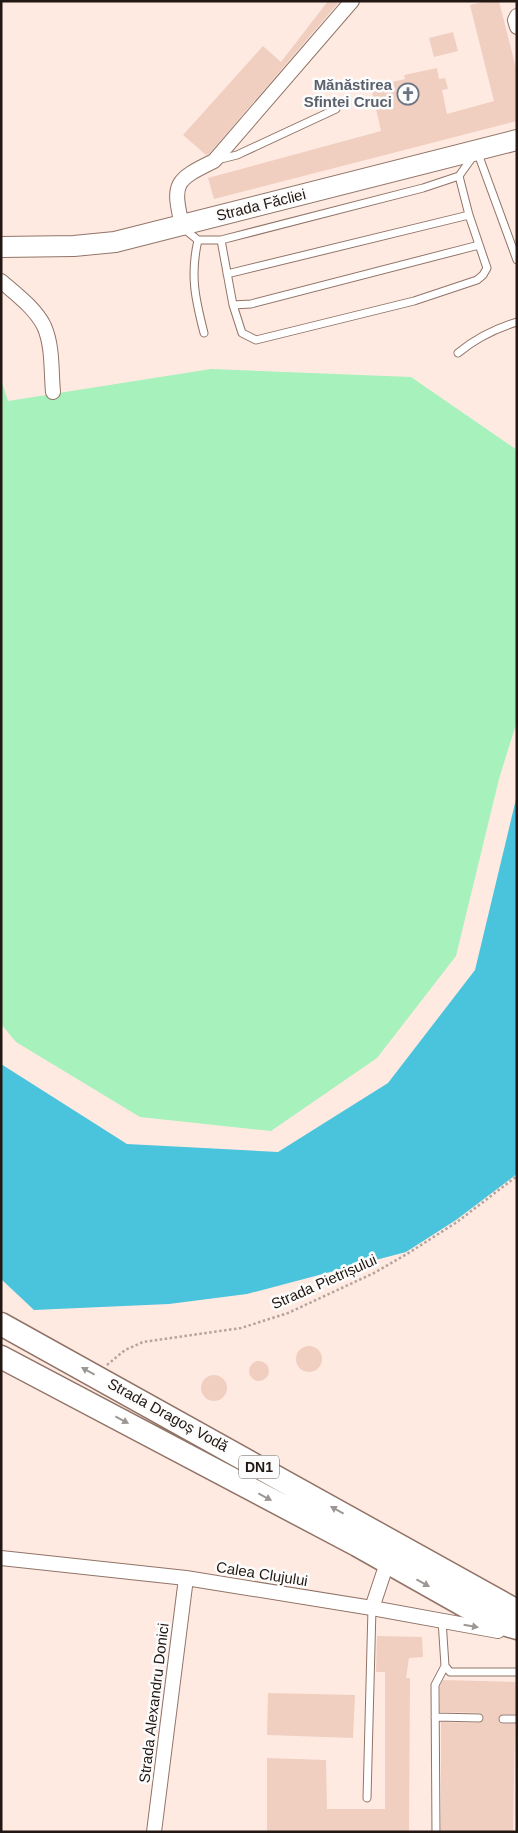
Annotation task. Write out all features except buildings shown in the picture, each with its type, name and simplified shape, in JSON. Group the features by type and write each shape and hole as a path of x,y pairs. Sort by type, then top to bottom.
{"main road":[{"name":"Strada Dragoș Vodă","path":"1,1324 95,1375 364,1538 387,1563 490,1620 517,1628"},
{"name":"Strada Dragoș Vodă","path":"1,1356 364,1538 494,1596 517,1610"},
{"path":"387,1563 396,1553 405,1555 473,1595 494,1596"}],"street":[{"path":"182,225 175,198 179,184 190,173 214,161 352,1"},
{"path":"517,16 515,20 517,27"},
{"name":"Strada Făcliei","path":"1,247 97,244 182,225 517,140"},
{"path":"1,281 31,308 44,326 50,351 52,392"},
{"name":"Calea Clujului","path":"1,1558 186,1578 517,1633"},
{"path":"372,1608 387,1563"},
{"name":"Strada Alexandru Donici","path":"154,1832 186,1578"}],"lane":[{"path":"214,161 237,155 336,109"},
{"path":"182,225 198,240 221,240 423,188 459,176 477,150"},
{"path":"477,150 517,260"},
{"path":"221,240 233,305 242,333 256,340 414,301 477,280 487,268 469,215 459,176"},
{"path":"227,274 469,215"},
{"path":"198,240 192,276 195,298 204,333"},
{"path":"233,305 251,304 479,245"},
{"path":"458,353 475,339 517,322"},
{"path":"367,1798 372,1608"},
{"path":"436,1832 435,1685 445,1666 442,1620"},
{"path":"445,1666 450,1672 517,1672"},
{"path":"436,1717 479,1718"},
{"path":"503,1719 517,1719"}],"path":[{"name":"Strada Pietrișului","path":"95,1375 126,1350 143,1342 241,1328 288,1313 374,1273 457,1222 517,1176"}],"green space":[{"path":"211,369 411,377 517,450 517,721 499,779 456,956 377,1058 271,1131 140,1117 16,1042 1,1024 1,379 8,401"}],"water":[{"path":"517,795 517,1174 456,1220 406,1252 247,1294 169,1304 34,1310 1,1279 1,1064 127,1144 278,1152 388,1083 475,970"}],"place":[{"name":"Mănăstirea Sfintei Cruci","path":"408,94"}]}
